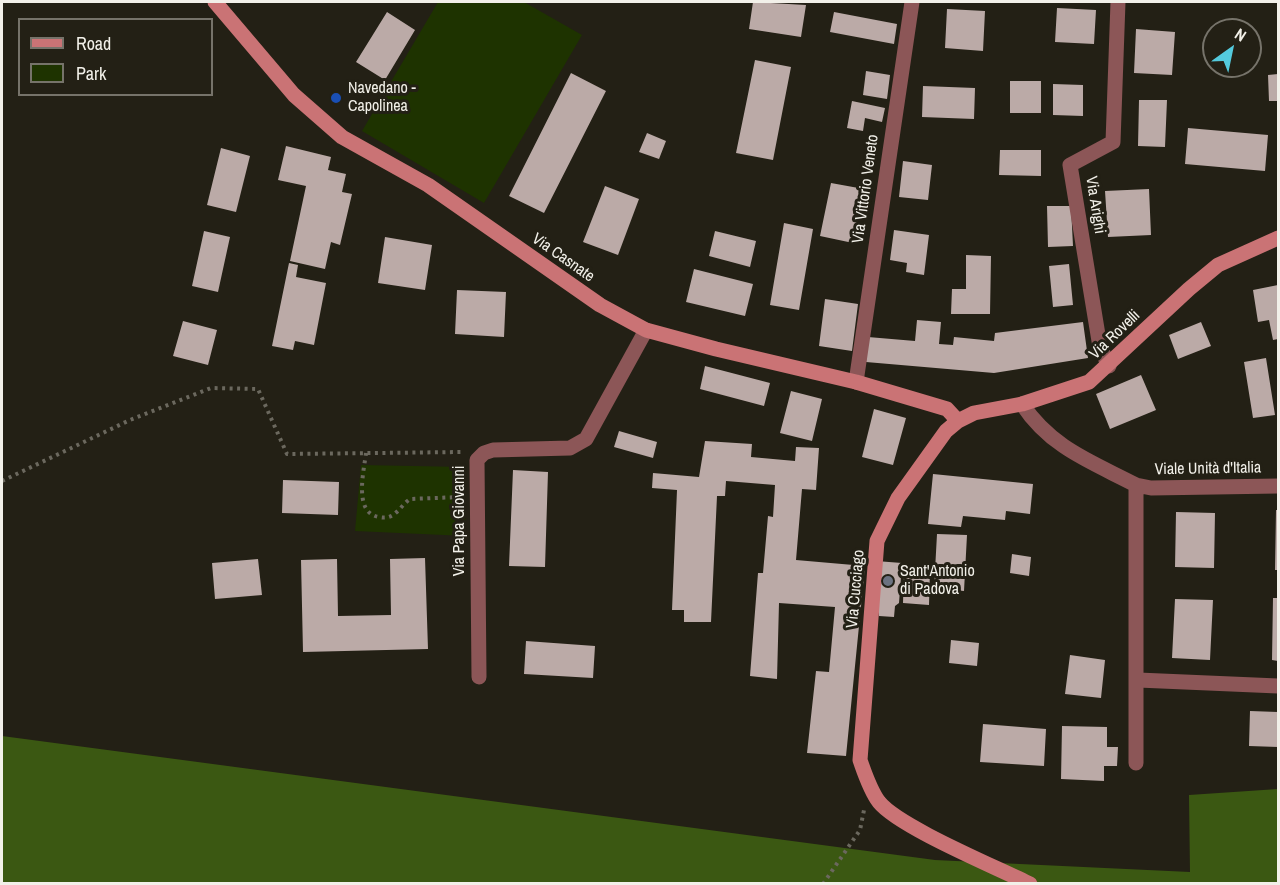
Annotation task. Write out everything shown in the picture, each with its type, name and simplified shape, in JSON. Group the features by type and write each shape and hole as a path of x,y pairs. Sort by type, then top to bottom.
{"street":[{"name":"Via Casnate","path":"215,2 294,95 342,137 428,185 600,305 646,330 716,350 856,382 946,409 958,421"},
{"name":"Via Vittorio Veneto","path":"856,382 912,2"},
{"name":"Via Arighi","path":"1109,366 1100,346 1070,165 1113,142 1118,2"},
{"name":"Via Rovelli","path":"958,421 996,408 1022,404 1089,382 1218,265 1278,238"},
{"name":"Via Papa Giovanni","path":"479,677 477,460 484,453 493,450 570,448 586,439 646,330"},
{"name":"Viale Unità d'Italia","path":"1022,404 1033,421 1057,444 1136,485 1151,488 1278,486"},
{"name":"Via Cucciago","path":"958,421 946,431 898,498 877,541 860,760 880,803 916,828 1030,884"},
{"path":"1136,485 1138,680 1136,763"},
{"path":"1138,680 1278,686"}],"path":[{"path":"2,481 130,420 211,388 258,389 287,454 463,452 477,460"},
{"path":"366,453 362,493 365,507 373,516 385,518 394,514 410,499 422,496 476,497"},
{"path":"823,884 860,830 869,783"}],"green space":[{"path":"438,2 524,2 582,35 484,203 362,131"},
{"path":"361,465 464,467 466,536 355,531"},
{"path":"2,736 935,860 1190,872 1189,795 1278,789 1278,883 2,884"}],"building":[{"path":"753,2 806,5 801,37 749,29"},
{"path":"1057,8 1096,10 1094,44 1055,42"},
{"path":"947,9 985,11 983,51 945,48"},
{"path":"387,12 415,30 385,80 356,62"},
{"path":"834,12 897,24 894,44 830,32"},
{"path":"1136,29 1175,32 1172,75 1134,73"},
{"path":"755,60 791,67 773,160 736,153"},
{"path":"866,71 890,75 887,99 863,95"},
{"path":"571,73 606,91 544,213 509,196"},
{"path":"1278,74 1278,101 1269,101 1268,75"},
{"path":"1010,81 1041,81 1041,113 1010,113"},
{"path":"1053,84 1083,85 1083,116 1053,115"},
{"path":"923,86 975,88 974,119 922,117"},
{"path":"1139,100 1167,100 1165,147 1138,146"},
{"path":"852,101 885,108 882,122 865,118 863,131 847,128"},
{"path":"1188,128 1268,135 1265,171 1185,164"},
{"path":"647,133 666,141 659,159 639,152"},
{"path":"286,146 331,157 328,170 346,174 342,192 352,194 340,245 331,242 325,269 290,261 306,186 278,180"},
{"path":"221,148 250,156 236,212 207,205"},
{"path":"1000,150 1041,150 1041,176 999,175"},
{"path":"903,161 932,165 928,200 899,197"},
{"path":"831,183 864,189 853,243 820,236"},
{"path":"605,186 639,199 618,255 583,242"},
{"path":"1149,189 1151,235 1108,237 1105,191"},
{"path":"1047,206 1071,206 1073,246 1048,247"},
{"path":"784,223 813,229 799,310 770,305"},
{"path":"894,230 929,235 924,275 906,272 907,263 890,260"},
{"path":"204,231 230,237 218,292 192,286"},
{"path":"715,231 756,241 750,267 709,256"},
{"path":"385,237 432,245 425,290 378,283"},
{"path":"966,255 991,256 990,314 951,314 952,289 966,289"},
{"path":"289,263 298,265 296,277 326,283 314,345 295,341 293,350 272,346"},
{"path":"1069,264 1073,305 1053,307 1049,266"},
{"path":"694,269 753,284 745,316 686,302"},
{"path":"1278,285 1278,339 1273,340 1269,320 1258,322 1253,290"},
{"path":"457,290 506,292 504,337 455,334"},
{"path":"825,299 858,304 852,351 819,346"},
{"path":"917,320 941,322 939,344 953,345 954,337 994,341 995,333 1083,322 1088,358 994,373 866,362 868,337 915,341"},
{"path":"183,321 217,330 208,365 173,356"},
{"path":"1201,322 1211,346 1178,359 1169,335"},
{"path":"1266,358 1275,415 1253,418 1244,362"},
{"path":"705,366 770,383 764,406 700,389"},
{"path":"1141,375 1156,410 1110,429 1096,394"},
{"path":"791,391 822,399 812,441 780,433"},
{"path":"874,409 906,418 893,465 862,457"},
{"path":"619,431 657,442 653,458 614,447"},
{"path":"705,441 752,444 751,457 795,461 796,447 819,448 816,490 802,489 796,560 865,566 846,756 807,753 816,671 829,672 835,607 779,603 777,679 750,676 758,573 763,573 768,516 773,517 775,485 726,481 725,496 717,496 711,622 684,622 684,610 672,610 677,490 652,488 653,473 699,477"},
{"path":"513,470 548,472 545,567 509,566"},
{"path":"933,474 1033,484 1030,514 1006,511 1005,520 963,516 961,527 928,524"},
{"path":"283,480 339,482 338,515 282,513"},
{"path":"1276,510 1278,510 1278,570 1275,570"},
{"path":"1176,512 1215,513 1214,568 1175,567"},
{"path":"937,534 967,535 964,591 934,589"},
{"path":"1012,554 1031,557 1029,576 1010,573"},
{"path":"425,558 428,649 303,652 301,560 337,559 338,616 391,615 390,559"},
{"path":"258,559 262,595 215,599 212,563"},
{"name":"Sant'Antonio di Padova","path":"876,561 902,563 899,603 895,606 894,617 879,616"},
{"path":"904,566 930,568 929,605 903,603"},
{"path":"1273,598 1278,598 1278,661 1272,660"},
{"path":"1175,599 1213,600 1210,660 1172,658"},
{"path":"951,640 979,643 977,666 949,663"},
{"path":"526,641 595,646 593,678 524,674"},
{"path":"1070,655 1105,660 1101,698 1065,694"},
{"path":"1250,711 1278,712 1278,747 1249,746"},
{"path":"983,724 1046,729 1044,766 980,762"},
{"path":"1062,726 1107,727 1107,747 1118,747 1117,766 1104,766 1104,781 1061,779"}],"place":[{"name":"Navedano - Capolinea","path":"336,98"},
{"name":"Sant'Antonio di Padova","path":"888,581"}]}
